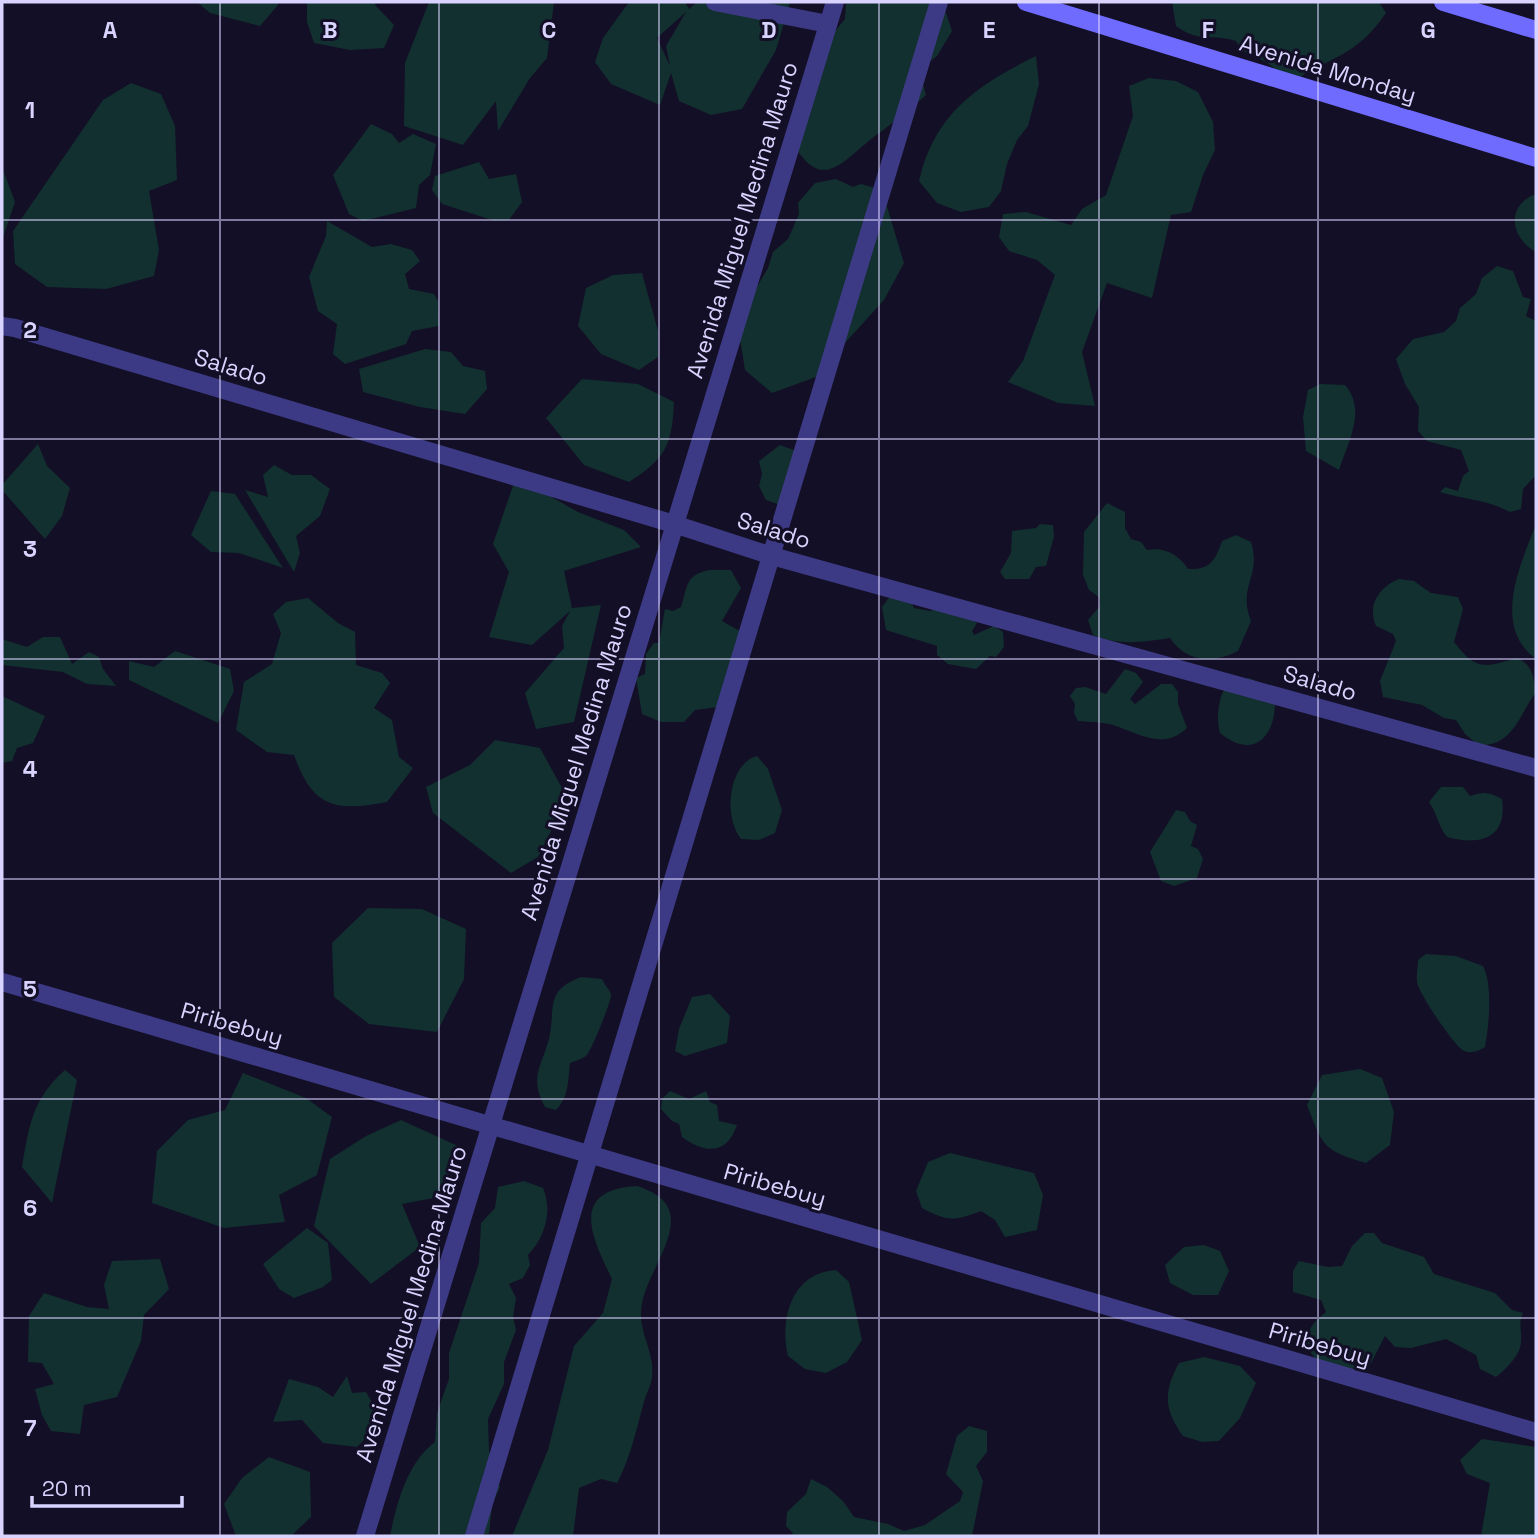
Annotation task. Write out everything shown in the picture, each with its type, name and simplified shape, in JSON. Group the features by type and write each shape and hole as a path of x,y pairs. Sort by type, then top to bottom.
{"main road":[{"name":"Avenida Monday","path":"1026,2 1536,158"},
{"path":"1443,2 1536,30"}],"street":[{"path":"715,2 828,24"},
{"name":"Avenida Miguel Medina Mauro","path":"365,1536 835,2"},
{"path":"474,1536 939,2"},
{"name":"Salado","path":"2,326 674,524 772,556 1536,768"},
{"name":"Piribebuy","path":"2,982 590,1157 1536,1432"}],"green space":[{"path":"197,2 277,2 278,5 260,26 210,13"},
{"path":"307,2 376,2 375,5 394,25 384,48 350,50 314,43 307,22"},
{"path":"429,2 554,2 547,58 530,78 498,131 496,101 463,145 404,126 405,63"},
{"path":"629,2 685,2 689,9 697,2 790,2 776,50 742,109 711,115 679,101 671,73 660,105 611,84 595,62 603,38","holes":["686,12 666,46 670,66 657,38"]},
{"path":"846,2 937,2 946,13 952,31 937,56 919,70 926,95 842,163 822,170 802,157 791,140 831,36 845,19"},
{"path":"1172,2 1379,2 1386,13 1353,47 1290,83 1268,63 1241,50 1236,41 1199,37 1176,26"},
{"path":"1036,56 1039,84 1028,126 1017,140 1007,164 1001,191 989,207 961,212 937,203 919,181 935,137 961,104 977,91"},
{"path":"1149,78 1176,81 1198,92 1213,122 1215,150 1203,175 1191,212 1171,215 1152,298 1107,283 1082,352 1095,406 1058,403 1008,382 1023,361 1055,275 1037,260 1009,251 999,237 1003,214 1026,212 1071,225 1082,209 1106,195 1133,116 1129,86"},
{"path":"131,83 161,94 175,126 177,180 149,191 159,250 154,276 106,289 47,287 15,264 13,231 103,100"},
{"path":"371,124 392,134 399,143 413,134 436,144 430,175 419,185 416,208 363,221 349,214 333,175"},
{"path":"479,162 489,179 516,174 522,202 509,220 495,221 442,204 432,190 435,176"},
{"path":"2,167 15,202 2,240"},
{"path":"836,179 853,187 861,184 882,190 904,263 884,300 844,344 827,373 772,393 745,370 741,344 733,328 768,268 773,252 788,239 799,214 798,203 815,183"},
{"path":"1536,195 1536,252 1521,239 1515,224 1518,208"},
{"path":"327,221 372,247 391,244 412,250 420,261 405,274 409,289 434,294 438,301 439,326 412,331 406,344 345,364 333,354 337,324 318,311 309,277 326,236"},
{"path":"1497,266 1513,271 1523,297 1531,299 1526,316 1536,321 1536,475 1523,489 1521,509 1510,512 1484,502 1440,492 1445,487 1458,491 1463,476 1469,471 1461,450 1427,441 1418,431 1419,407 1405,384 1396,359 1413,339 1444,332 1456,321 1460,308 1476,294 1482,278"},
{"path":"642,273 658,331 658,357 639,370 601,354 578,326 586,288 613,275"},
{"path":"425,349 451,352 463,366 485,371 487,389 465,414 420,407 363,392 359,369"},
{"path":"582,379 638,384 674,402 669,440 665,449 651,465 629,482 584,465 546,418"},
{"path":"1320,384 1345,385 1355,405 1354,426 1339,470 1306,451 1303,417 1308,390"},
{"path":"38,444 47,466 70,488 62,516 45,539 2,490 2,485"},
{"path":"780,445 802,453 786,507 766,500 759,486 762,474 759,461"},
{"path":"274,465 292,475 311,475 330,489 320,516 296,536 300,553 294,572 245,490 268,497 263,475"},
{"path":"516,477 578,512 624,530 641,547 564,571 572,608 601,605 574,722 536,729 525,693 564,648 562,626 570,611 532,645 489,637 509,572 493,544"},
{"path":"211,491 235,494 283,568 239,553 211,552 191,535"},
{"path":"1107,503 1125,512 1125,528 1131,539 1141,542 1147,550 1171,553 1188,569 1207,566 1217,554 1222,541 1236,535 1251,542 1254,564 1247,609 1251,621 1238,651 1210,659 1184,652 1170,638 1121,642 1093,635 1088,620 1100,606 1100,598 1089,590 1083,575 1084,532"},
{"path":"1040,524 1053,525 1054,536 1046,566 1036,567 1029,579 1005,579 1000,572 1011,553 1012,531 1036,528"},
{"path":"1535,527 1536,659 1523,646 1515,631 1512,615 1517,579"},
{"path":"709,570 731,570 741,588 722,621 747,635 726,706 695,710 684,722 661,722 642,714 636,678 645,674 646,654 654,643 659,643 665,609 673,611 681,607 691,578"},
{"path":"1399,579 1414,581 1431,593 1458,597 1463,609 1454,642 1476,663 1489,665 1517,658 1529,668 1536,692 1514,728 1499,741 1478,745 1465,734 1456,720 1444,718 1422,705 1383,697 1380,681 1396,641 1393,634 1376,626 1373,611 1381,592"},
{"path":"891,595 911,601 914,608 930,611 935,609 971,618 977,623 972,631 974,635 994,626 1003,632 1004,647 996,657 990,656 976,669 948,664 937,655 937,646 886,630 882,607"},
{"path":"308,598 338,623 355,632 356,665 382,673 390,683 374,708 392,720 399,757 413,768 387,802 353,806 328,802 309,786 294,755 267,752 236,730 244,682 272,664 281,633 273,614 286,602"},
{"path":"43,637 60,637 72,664 89,652 99,657 103,669 116,686 87,684 63,672 2,665 2,639 27,647"},
{"path":"175,651 230,669 234,691 218,723 129,680 129,661 154,667"},
{"path":"1125,669 1136,673 1143,682 1130,699 1135,704 1161,684 1172,684 1178,692 1178,704 1187,728 1178,735 1160,739 1141,736 1109,724 1078,721 1074,713 1075,704 1070,696 1076,688 1085,687 1106,694"},
{"path":"1249,678 1274,689 1275,703 1274,716 1264,737 1256,743 1246,745 1234,742 1220,733 1218,715 1226,686"},
{"path":"2,696 45,716 33,743 17,748 12,761 2,763"},
{"path":"495,740 540,748 562,788 554,825 538,857 511,873 433,813 426,787 470,765"},
{"path":"757,756 768,769 782,810 775,833 759,840 741,839 732,818 731,792 740,769 747,761"},
{"path":"1441,787 1463,787 1470,796 1486,793 1502,799 1503,812 1496,831 1480,839 1459,840 1447,837 1429,802"},
{"path":"1176,810 1185,812 1190,821 1197,825 1191,846 1198,849 1203,859 1197,878 1174,886 1161,881 1150,852"},
{"path":"368,908 422,909 466,929 464,979 437,1032 369,1024 334,997 332,943"},
{"path":"1426,954 1456,956 1483,966 1488,983 1489,1005 1485,1047 1478,1051 1464,1051 1430,1008 1417,980 1418,960"},
{"path":"581,977 602,979 611,994 589,1052 570,1063 566,1094 556,1110 545,1107 540,1097 538,1073 549,1039 556,995 569,982"},
{"path":"710,994 730,1016 727,1043 685,1056 675,1051 679,1029 692,997"},
{"path":"1360,1069 1382,1078 1394,1112 1390,1145 1366,1163 1332,1150 1321,1138 1307,1105 1322,1075"},
{"path":"65,1070 77,1080 52,1203 22,1167 34,1114 45,1092"},
{"path":"243,1073 306,1098 332,1117 317,1175 279,1195 285,1222 224,1228 152,1203 157,1151 188,1120 225,1110"},
{"path":"670,1091 689,1099 706,1091 710,1102 717,1105 719,1121 737,1125 733,1135 714,1149 699,1147 682,1137 679,1124 672,1121 661,1109 662,1099"},
{"path":"401,1120 458,1146 439,1197 402,1204 420,1247 371,1284 314,1226 330,1159 366,1136"},
{"path":"950,1153 1034,1173 1043,1195 1037,1230 1005,1237 995,1220 981,1211 964,1217 945,1218 922,1208 916,1191 928,1162"},
{"path":"524,1181 543,1188 547,1215 543,1232 528,1255 530,1265 523,1278 509,1284 516,1298 513,1317 516,1330 504,1362 504,1384 488,1419 489,1451 500,1487 492,1505 489,1534 390,1536 410,1472 435,1442 437,1413 449,1379 449,1353 479,1263 481,1223 495,1208 498,1187"},
{"path":"637,1186 658,1196 669,1209 671,1225 667,1242 644,1296 641,1321 651,1360 652,1379 630,1453 617,1483 601,1479 579,1488 573,1536 512,1536 548,1450 574,1346 603,1313 612,1279 593,1233 593,1206 601,1196 615,1189"},
{"path":"307,1228 328,1243 332,1280 323,1287 294,1298 279,1289 263,1264"},
{"path":"1365,1233 1374,1233 1382,1243 1424,1257 1434,1274 1495,1293 1512,1310 1523,1313 1520,1346 1508,1366 1496,1377 1480,1369 1476,1355 1446,1339 1411,1348 1395,1347 1385,1336 1370,1365 1349,1384 1318,1361 1307,1344 1308,1334 1326,1312 1321,1300 1293,1292 1293,1271 1299,1261 1328,1267 1342,1266 1352,1246"},
{"path":"1204,1245 1220,1251 1229,1271 1218,1295 1193,1295 1170,1283 1165,1265 1184,1247"},
{"path":"160,1259 169,1289 144,1315 141,1341 117,1397 84,1405 80,1434 51,1431 42,1415 35,1389 54,1384 42,1363 28,1362 29,1316 44,1293 87,1307 109,1309 104,1285 112,1261"},
{"path":"836,1270 849,1282 862,1340 847,1362 826,1373 805,1369 788,1356 786,1327 792,1300 809,1279"},
{"path":"1204,1357 1240,1366 1256,1383 1240,1418 1219,1441 1202,1442 1183,1436 1169,1409 1168,1392 1179,1363"},
{"path":"347,1376 352,1393 366,1392 376,1409 376,1428 357,1447 323,1443 302,1420 273,1422 289,1379 318,1387 333,1397"},
{"path":"969,1426 987,1431 987,1452 976,1466 983,1481 972,1536 791,1536 793,1533 786,1526 787,1512 806,1494 811,1479 827,1487 843,1501 854,1517 888,1524 904,1531 925,1525 960,1501 963,1492 946,1474 957,1436"},
{"path":"1482,1439 1536,1447 1536,1536 1481,1536 1490,1483 1467,1474 1460,1460"},
{"path":"269,1457 310,1472 311,1517 291,1536 236,1536 224,1504 242,1478"}]}
